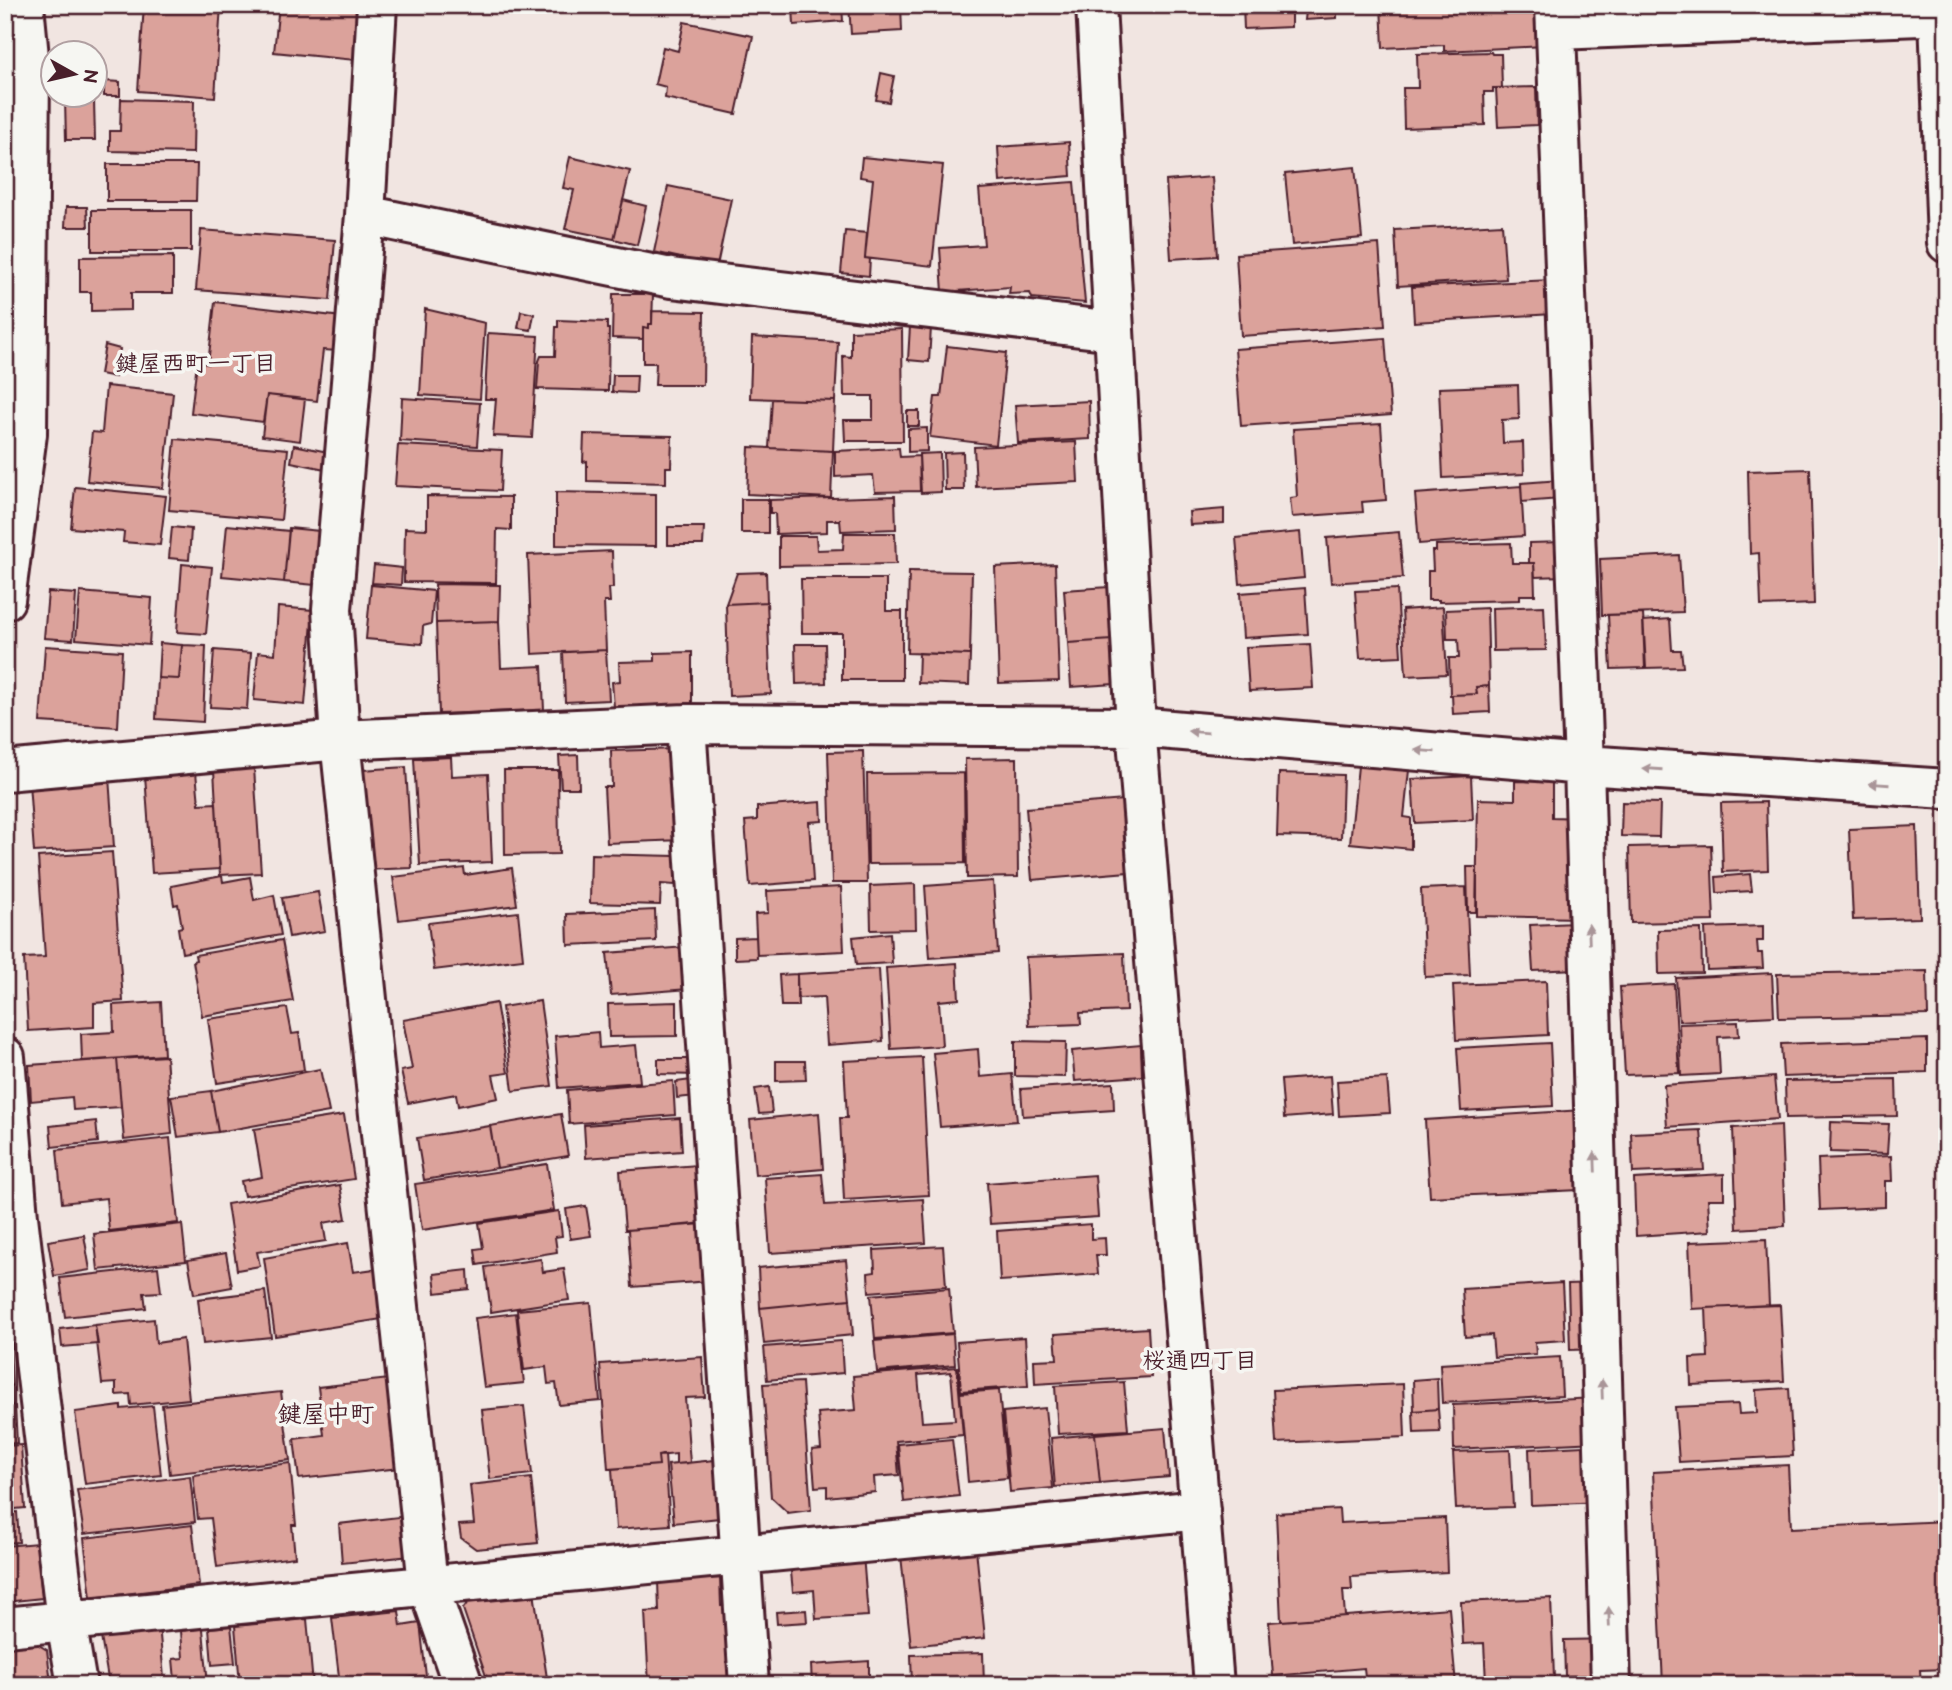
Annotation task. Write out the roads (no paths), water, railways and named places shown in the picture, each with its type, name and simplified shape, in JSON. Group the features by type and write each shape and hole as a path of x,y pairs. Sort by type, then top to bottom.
{"street":[{"path":"5,600 27,434 30,67 24,5"},
{"path":"377,5 365,215 331,609 340,740 428,1585 463,1685"},
{"path":"1096,5 1136,727 1214,1685"},
{"path":"1611,1685 1584,765 1555,18 1943,15 1947,243"},
{"path":"365,215 671,278 1114,331"},
{"path":"5,771 340,740 686,724 1136,727 1584,765 1947,789"},
{"path":"686,724 749,1685"},
{"path":"5,1057 12,1218 77,1685"},
{"path":"5,1627 1200,1510"}],"district":[{"name":"鍵屋西町一丁目","path":"196,363"},
{"name":"桜通四丁目","path":"1200,1360"},
{"name":"鍵屋中町","path":"326,1414"}]}
